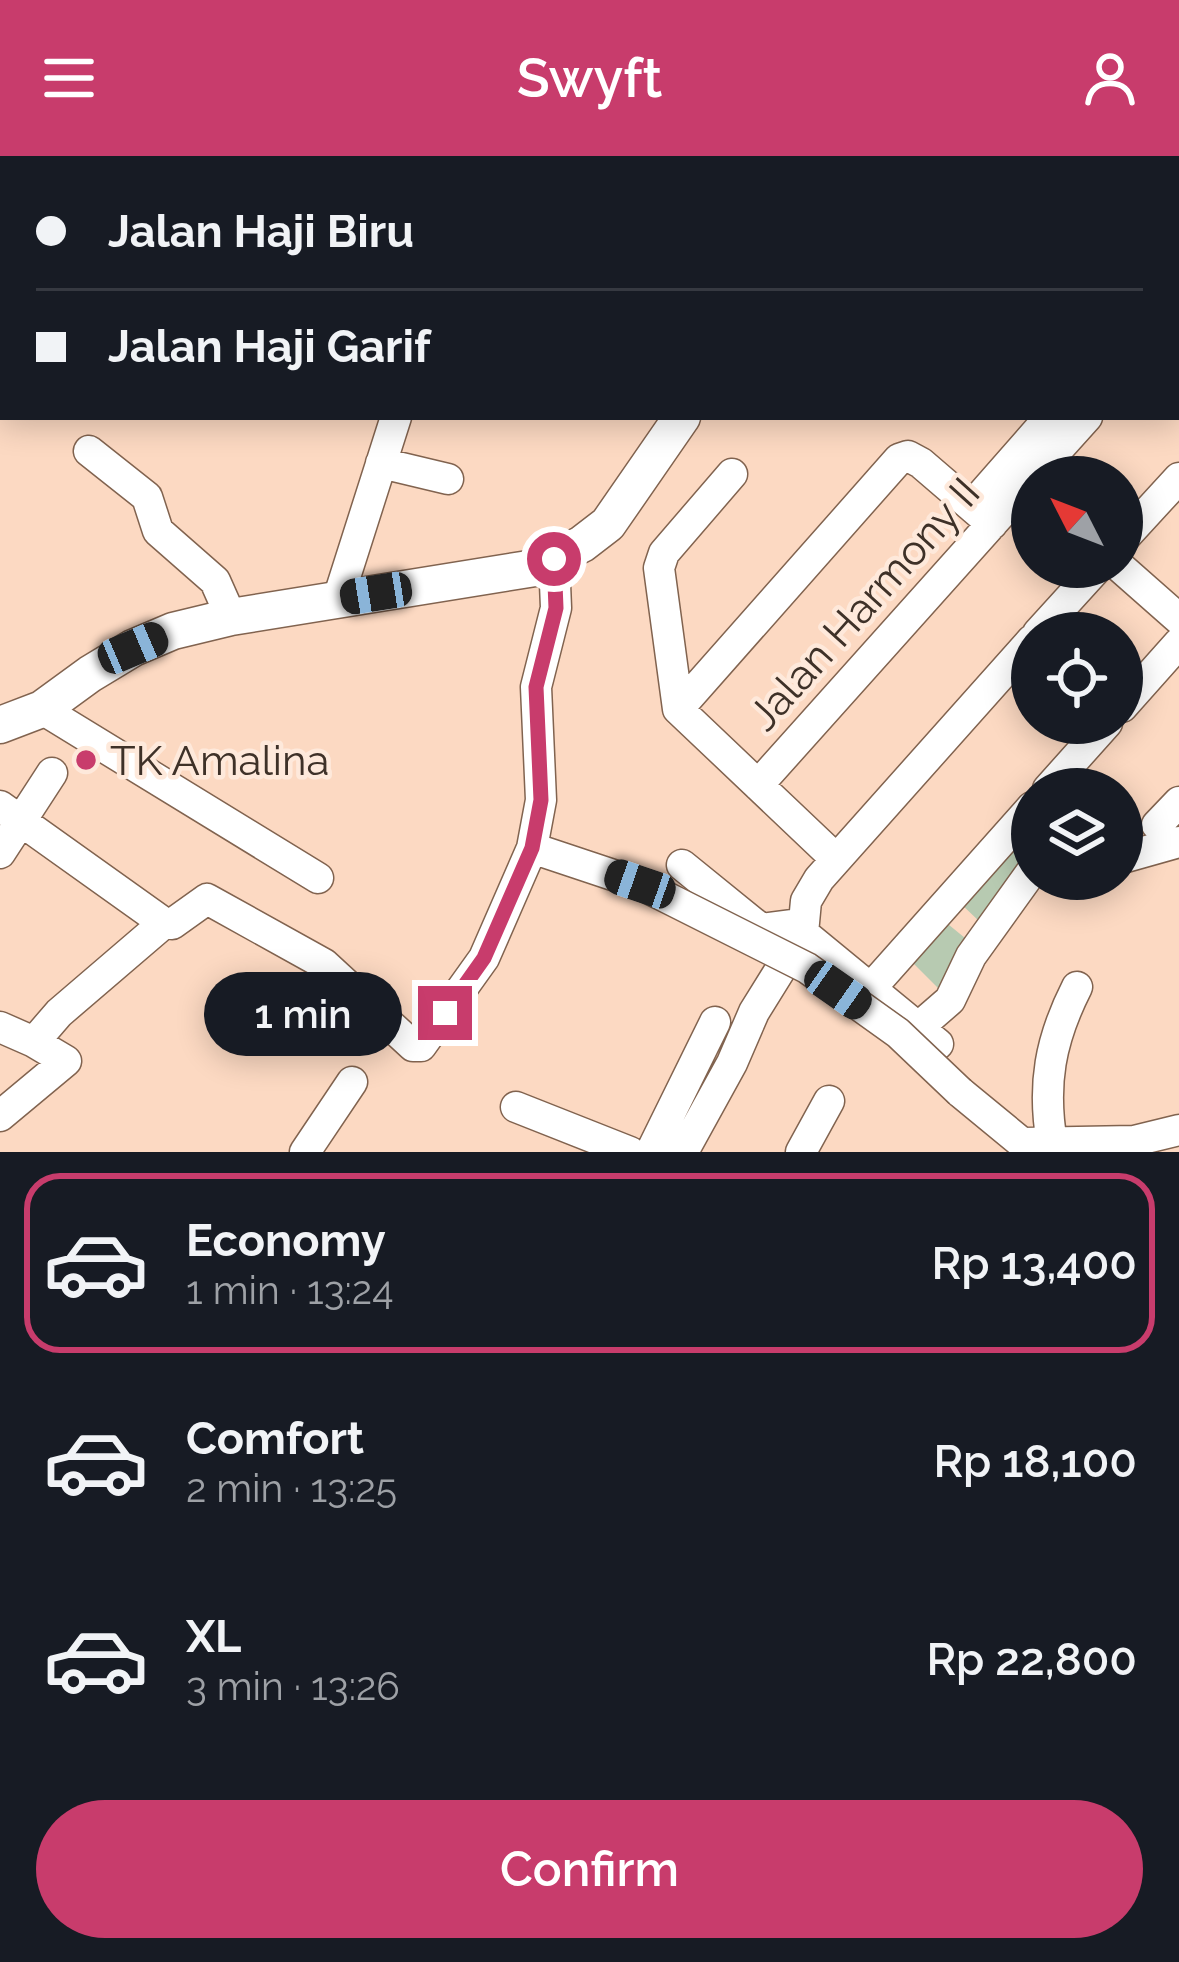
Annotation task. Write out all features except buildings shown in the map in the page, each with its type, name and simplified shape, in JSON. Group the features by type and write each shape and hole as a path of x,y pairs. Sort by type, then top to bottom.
{"main road":[{"path":"0,725 42,709 133,648 173,631 338,599 514,574 554,559 608,524 680,420"}],"street":[{"path":"338,599 395,420"},
{"name":"Jalan Harmony II","path":"758,785 982,515 1048,420"},
{"name":"Jalan Harmony II","path":"1053,456 1084,420"},
{"path":"89,451 147,497 158,531 215,581 231,617"},
{"path":"678,709 899,458 921,463 982,515"},
{"path":"381,463 448,479"},
{"path":"732,474 664,553 659,568 678,709 836,859"},
{"path":"1143,517 1179,478"},
{"name":"Jalan Harmony II","path":"982,515 1011,495"},
{"path":"11,813 164,923 172,924 204,899 211,900 324,964 416,1047 484,958 532,848 541,800 536,687 556,608 554,559"},
{"path":"1057,612 1079,588"},
{"path":"1143,588 1179,620"},
{"path":"1143,683 1179,643"},
{"path":"683,1152 732,1063 759,1034 772,1010 772,985 803,933 806,901 836,859 1011,663"},
{"path":"42,709 318,878"},
{"path":"1067,768 1089,744"},
{"path":"0,853 11,813 52,773"},
{"path":"1168,833 1179,802"},
{"path":"871,988 1011,836"},
{"path":"532,848 640,884 807,968 898,1033 1022,1143 1134,1142 1179,1130"},
{"path":"682,865 761,928 791,925 803,933 929,1035 970,956 1011,900"},
{"path":"948,901 977,929"},
{"path":"34,1042 59,1013 164,923"},
{"path":"1052,1143 1046,1072 1055,1036 1077,987"},
{"path":"651,1152 715,1022"},
{"path":"0,1027 66,1061 0,1116"},
{"path":"305,1152 352,1082"},
{"path":"802,1152 829,1101"},
{"path":"517,1107 630,1152"}],"green space":[{"path":"1011,844 1011,885 981,923 959,902"},
{"path":"943,920 965,938 954,978 942,992 909,959"}],"place":[{"name":"TK Amalina","path":"86,760"}],"route":[{"path":"445,1013 484,958 532,848 541,800 536,687 556,608 554,559"}]}
